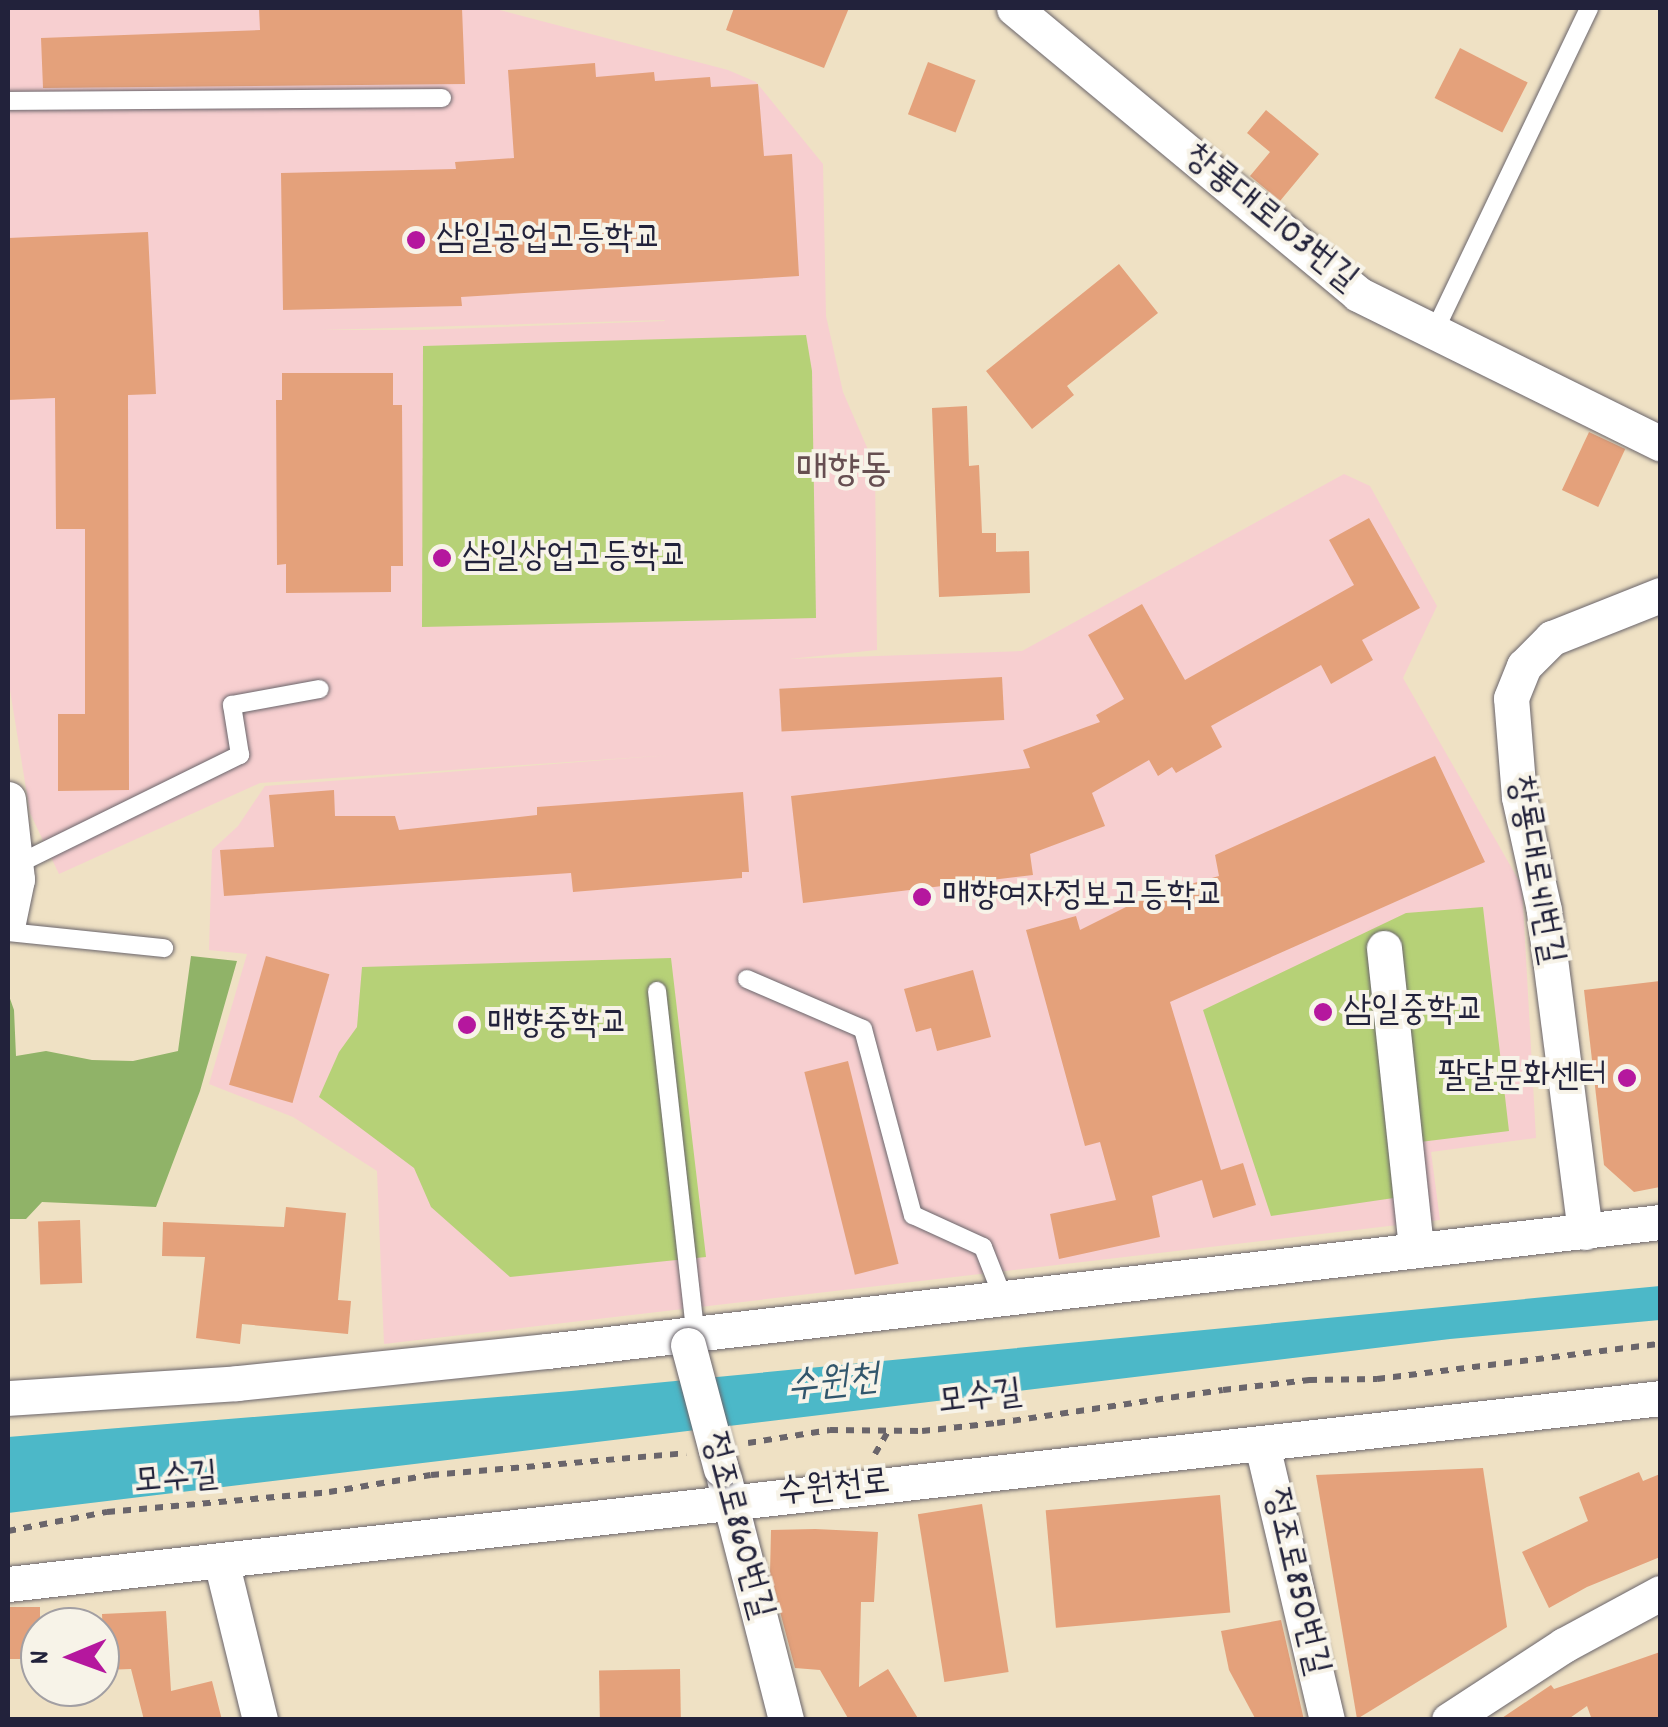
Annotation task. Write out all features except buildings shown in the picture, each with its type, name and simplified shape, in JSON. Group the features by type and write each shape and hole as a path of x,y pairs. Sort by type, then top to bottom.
{"street":[{"name":"창룡대로103번길","path":"1014,8 1358,294 1660,443"},
{"name":"창룡대로41번길","path":"1585,1232 1544,910 1519,797 1511,698 1524,666 1552,638 1660,595"},
{"path":"8,799 16,865 14,907 8,922"},
{"path":"1384,948 1416,1248"},
{"path":"8,1398 237,1383 690,1337 1002,1295 1660,1222"},
{"name":"정조로860번길","path":"690,1337 719,1466 786,1720"},
{"name":"수원천로","path":"8,1584 221,1560 719,1466 1262,1445 1660,1398"},
{"name":"정조로850번길","path":"1262,1445 1327,1720"},
{"path":"221,1560 260,1720"},
{"path":"1456,1718 1564,1645 1660,1593"}],"lane":[{"path":"1435,330 1589,8"},
{"path":"8,101 442,98"},
{"path":"16,865 240,755 232,705 320,689"},
{"path":"8,932 164,948"},
{"path":"747,980 864,1029 913,1214 983,1248 1002,1295"},
{"path":"657,990 690,1337"}],"path":[{"name":"모수길","path":"8,1530 107,1512 719,1466 830,1430 922,1431 1223,1390 1309,1380 1377,1378 1660,1344"}],"shaded area":[{"path":"8,8 492,8 728,70 756,82 823,164 826,316 843,392 875,466 877,650 789,659 1022,651 1344,474 1370,486 1437,606 1403,678 1522,886 1536,1138 1431,1152 1440,1220 384,1344 377,1171 293,1117 209,1084 247,954 209,950 212,850 238,826 265,786 671,755 260,783 59,874 30,813 8,678","holes":["665,321 417,330 322,330"]}],"green space":[{"path":"806,335 812,371 816,618 422,627 423,346"},
{"path":"1483,907 1509,1131 1412,1143 1421,1194 1271,1216 1203,1010 1406,913"},
{"path":"191,956 237,961 200,1091 156,1207 42,1202 26,1219 8,1219 8,993 14,1010 16,1056 46,1051 92,1060 133,1061 178,1051"},
{"path":"671,958 706,1257 510,1277 431,1207 414,1168 319,1097 339,1052 357,1027 362,967"}],"water":[{"name":"수원천","path":"1660,1286 1660,1320 1450,1339 8,1513 8,1437 571,1391"}],"place":[{"name":"삼일공업고등학교","path":"416,240"},
{"name":"삼일상업고등학교","path":"442,558"},
{"name":"매향여자정보고등학교","path":"922,897"},
{"name":"삼일중학교","path":"1323,1012"},
{"name":"매향중학교","path":"467,1025"},
{"name":"팔달문화센터","path":"1627,1078"}],"district":[{"name":"매향동","path":"844,473"}]}
